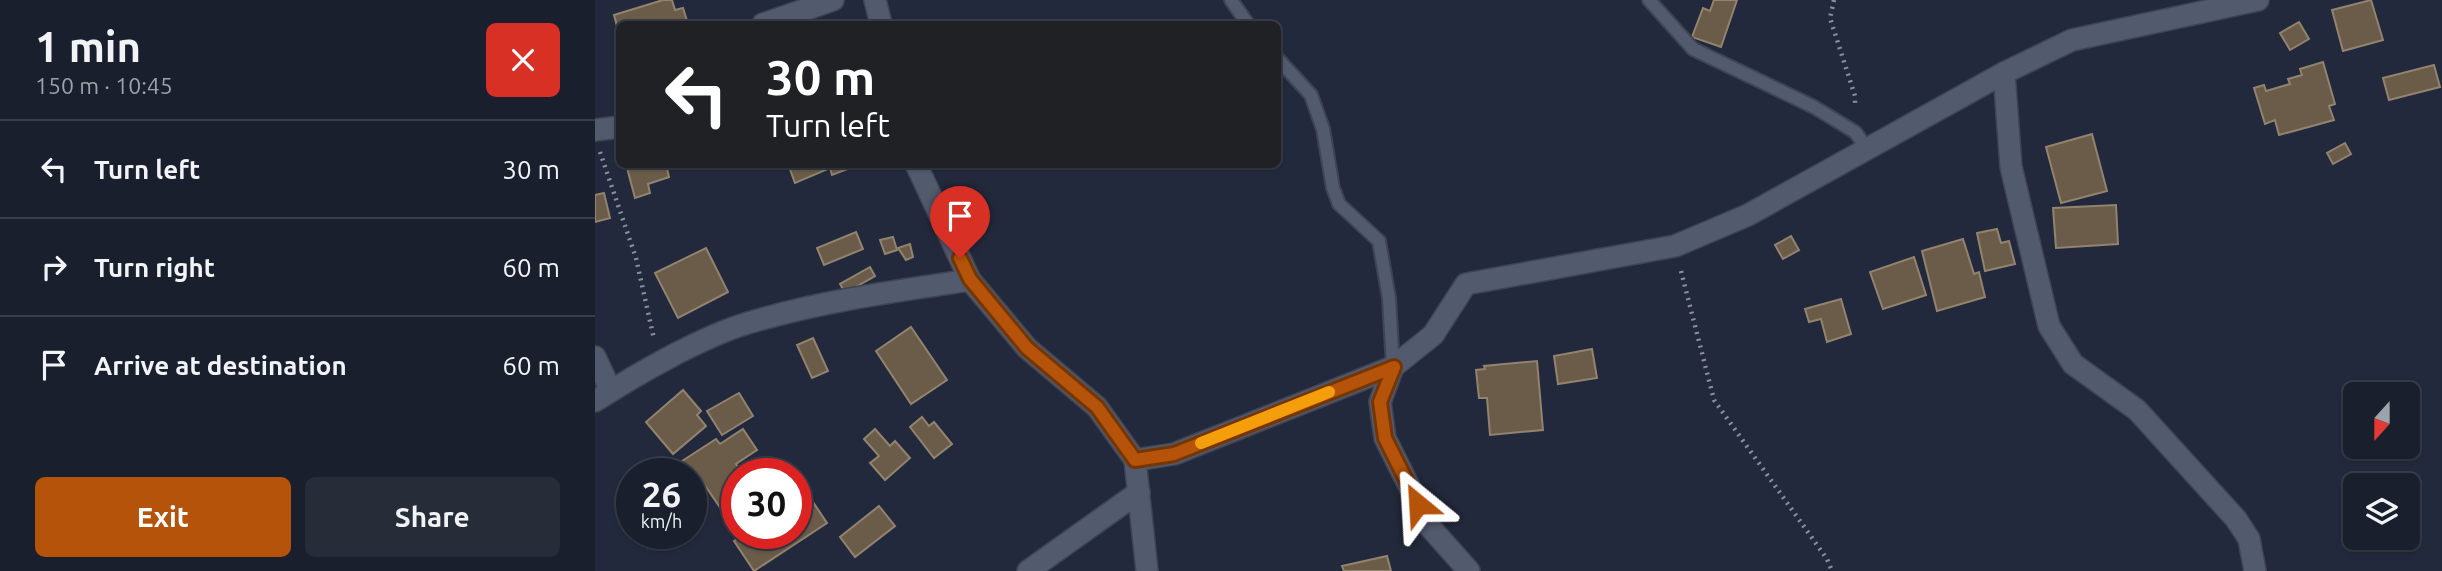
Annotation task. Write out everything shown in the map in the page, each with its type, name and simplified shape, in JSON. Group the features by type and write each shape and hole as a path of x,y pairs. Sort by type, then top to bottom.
{"street":[{"path":"772,21 833,0"},
{"path":"875,0 880,21"},
{"path":"1135,460 1174,454 1394,367 1433,335 1466,284 1675,246 1748,215 2004,73 2071,40 2258,0"},
{"path":"2004,73 2011,167 2049,326 2073,365 2137,410 2235,519 2249,539 2255,571"},
{"path":"597,140 616,129"},
{"path":"918,168 970,279 1027,348 1097,407 1135,460 1147,571"},
{"path":"595,357 603,396 659,363 746,323 835,301 970,279"},
{"path":"1394,367 1380,402 1385,438 1429,526 1469,571"},
{"path":"1028,571 1139,492"}],"lane":[{"path":"1231,0 1246,21"},
{"path":"1649,0 1693,49 1814,107 1855,132 1868,149"},
{"path":"1281,62 1311,95 1323,129 1333,188 1339,204 1379,241 1389,298 1394,367"}],"path":[{"path":"1834,0 1830,19 1855,96 1855,132"},
{"path":"597,140 636,258 659,363"},
{"path":"1675,246 1714,400 1827,559 1832,571"}],"building":[{"path":"663,0 672,0 675,10 683,8 687,21 616,23 614,15"},
{"path":"1714,0 1737,0 1721,47 1692,37 1703,8 1710,11"},
{"path":"2371,0 2383,40 2343,51 2332,10"},
{"path":"2299,22 2309,39 2290,50 2280,33"},
{"path":"2323,62 2335,104 2329,106 2334,120 2279,135 2275,120 2265,124 2254,88 2264,85 2266,91 2290,84 2288,79 2302,75 2300,69"},
{"path":"2434,65 2440,87 2389,100 2383,78"},
{"path":"2092,134 2107,191 2061,203 2046,147"},
{"path":"2345,143 2351,154 2333,164 2327,153"},
{"path":"627,168 667,168 669,177 648,184 650,193 635,198"},
{"path":"789,168 830,168 795,183"},
{"path":"830,168 850,168 832,175"},
{"path":"604,193 610,218 595,222 595,195"},
{"path":"2116,205 2118,244 2056,248 2053,208"},
{"path":"1997,229 2001,243 2009,241 2015,264 1985,271 1977,233"},
{"path":"856,232 863,249 824,265 817,248"},
{"path":"1791,236 1799,250 1783,259 1775,245"},
{"path":"893,237 897,250 885,254 880,240"},
{"path":"1963,239 1974,274 1979,272 1985,297 1937,311 1922,251"},
{"path":"910,244 913,257 906,260 898,248"},
{"path":"706,248 728,292 678,318 655,273"},
{"path":"1914,257 1926,295 1883,309 1870,272"},
{"path":"870,267 875,276 845,293 840,284"},
{"path":"1841,299 1851,334 1827,342 1821,319 1809,322 1805,309"},
{"path":"911,327 947,380 911,404 876,351"},
{"path":"813,338 828,371 812,378 797,345"},
{"path":"1592,349 1597,378 1558,384 1554,356"},
{"path":"1537,361 1543,430 1490,435 1487,398 1479,398 1476,370 1485,369 1484,366"},
{"path":"683,390 701,411 697,415 706,426 673,454 646,422"},
{"path":"739,393 753,416 722,435 707,411"},
{"path":"922,417 929,426 934,422 952,444 934,458 910,427"},
{"path":"743,429 757,450 745,458 721,458 721,509 707,488 707,458 687,458 716,439 720,444"},
{"path":"875,429 890,446 895,441 910,458 885,480 870,463 879,456 864,439"},
{"path":"812,500 827,523 812,533"},
{"path":"879,506 895,526 855,557 840,537"},
{"path":"739,549 787,549 754,571"},
{"path":"1387,556 1391,571 1344,571 1342,566"}],"slow traffic":[{"path":"1201,443 1329,392"}],"route":[{"path":"960,258 970,279 1027,348 1097,407 1135,460 1174,454 1394,367 1380,402 1385,438 1418,504"}]}
